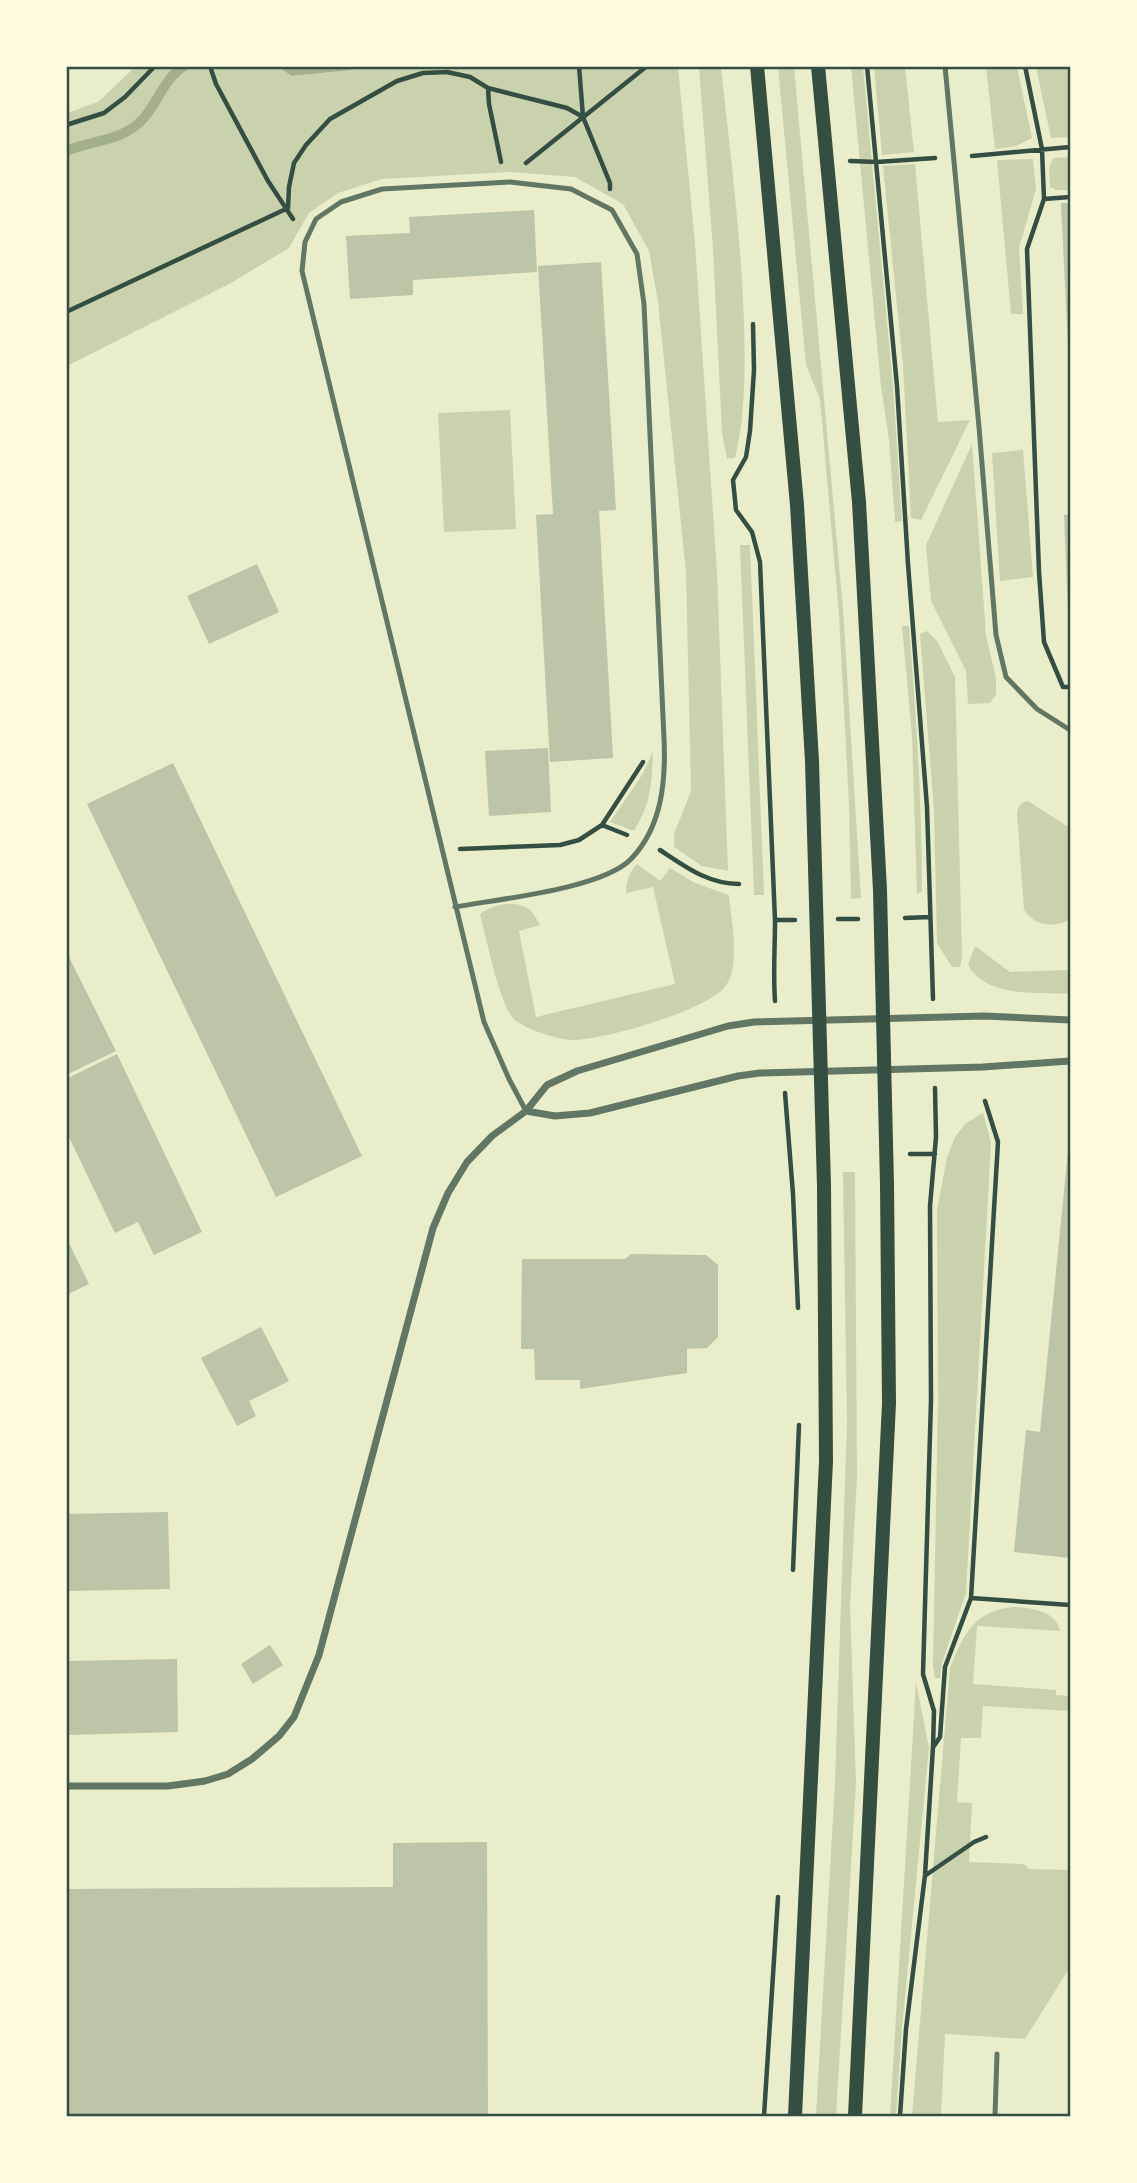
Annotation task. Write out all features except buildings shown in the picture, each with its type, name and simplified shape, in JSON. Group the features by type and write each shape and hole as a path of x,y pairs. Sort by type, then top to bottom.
{"main road":[{"path":"757,66 797,505 811,761 824,1186 826,1461 795,2116"},
{"path":"818,66 859,502 874,759 884,1070 889,1403 855,2116"}],"street":[{"path":"66,1786 168,1786 216,1778 252,1759 279,1735 294,1717 319,1656 433,1228 448,1193 467,1162 492,1136 526,1111 547,1086 577,1071 728,1026 754,1022 984,1016 1070,1020"},
{"path":"526,1111 555,1116 590,1113 738,1076 760,1073 983,1067 1070,1061"}],"lane":[{"path":"945,66 996,635 1006,677 1037,709 1070,730"},
{"path":"455,907 582,884 609,874 629,862 644,843 656,819 663,790 664,738 644,304 637,254 612,211 571,189 510,182 382,189 341,202 316,219 305,242 302,271 455,907 484,1022 526,1111"},
{"path":"995,2116 997,2054"}],"path":[{"path":"66,125 104,113 125,97 156,66"},
{"path":"210,66 216,84 268,181 288,208"},
{"path":"579,66 583,117 610,183 612,211"},
{"path":"510,182 519,168 647,66"},
{"path":"867,66 897,386 927,807 933,958"},
{"path":"1025,66 1042,149 1044,199 1027,248 1044,642 1063,687 1070,687"},
{"path":"288,208 294,163 306,145 330,119 397,81 423,73 447,72 470,77 488,88 566,108 583,117"},
{"path":"488,88 501,161 510,182"},
{"path":"877,162 998,155 1070,147"},
{"path":"1044,199 1070,197"},
{"path":"66,313 288,208"},
{"path":"753,318 754,370 750,431 746,457 733,480 736,510 752,532 760,562 775,920 773,972"},
{"path":"443,853 466,848 560,845 579,840 602,825 637,774 652,746 664,738"},
{"path":"699,876 723,884 739,884"},
{"path":"775,920 930,917"},
{"path":"786,1096 798,1318"},
{"path":"933,1747 940,1737 946,1667 971,1598 998,1142 985,1101"},
{"path":"900,2116 906,2029 926,1875 933,1747 933,1711 923,1674 931,1400 930,1206 936,1137"},
{"path":"793,1577 799,1414"},
{"path":"971,1598 1070,1605"},
{"path":"926,1875 974,1842 986,1837"},
{"path":"764,2116 779,1888"}],"shaded area":[{"path":"357,66 678,67 695,243 717,572 728,871 702,866 674,847 674,834 691,791 686,572 658,302 649,251 623,204 575,177 510,172 382,179 338,193 309,213 289,248 231,283 67,366 67,113 98,102 135,67 278,67 293,76 350,70"},
{"path":"278,67 357,67 351,70 292,76"},
{"path":"699,67 721,67 743,289 743,407 735,458 727,459 722,433 713,249"},
{"path":"778,67 794,67 843,609 861,898 851,899 839,615 820,399 806,365"},
{"path":"851,67 863,67 893,386 902,521 895,522 889,440 881,386"},
{"path":"874,67 905,67 914,152 882,155"},
{"path":"986,67 1017,67 1032,138 1016,146 995,149"},
{"path":"1036,67 1070,67 1070,137 1051,138"},
{"path":"1070,157 1070,190 1050,187 1049,168 1053,158"},
{"path":"1033,159 1036,189 1019,248 1023,314 1011,314 997,160"},
{"path":"915,164 938,422 970,420 921,520 911,518 903,366 883,166"},
{"path":"510,410 516,529 444,532 438,413"},
{"path":"972,444 986,635 996,678 996,695 990,703 968,704 966,671 931,601 926,545"},
{"path":"1023,450 1033,577 1000,581 992,453"},
{"path":"740,545 750,545 764,895 754,895"},
{"path":"902,626 909,626 918,759 922,891 917,894 912,735"},
{"path":"927,631 937,641 955,677 962,957 960,967 952,967 937,943 934,809 920,634"},
{"path":"653,752 650,793 634,831 610,822 642,775"},
{"path":"1028,801 1070,828 1070,920 1064,923 1045,924 1033,919 1024,910 1017,813 1020,804"},
{"path":"637,864 660,881 670,868 695,883 729,895 734,956 733,969 724,988 697,1006 609,1035 569,1040 527,1027 515,1020 509,1013 499,987 480,914 498,905 524,907 533,913 540,925 519,931 536,1017 675,984 653,887 626,893 628,877"},
{"path":"975,946 1010,972 1070,970 1070,994 1028,993 987,983 976,976 968,965"},
{"path":"983,1113 991,1143 966,1593 942,1663 940,1678 935,1678 937,1210 947,1157 955,1137 966,1123"},
{"path":"843,1172 855,1172 857,1477 850,1605 856,1783 836,2116 816,2116 835,1782 847,1423"},
{"path":"1015,1607 1048,1615 1058,1624 1060,1631 977,1626 973,1684 1056,1690 1056,1695 1070,1696 1070,1711 983,1706 981,1738 961,1738 957,1802 972,1803 969,1862 1024,1864 1029,1869 1070,1870 1070,1967 1025,2039 945,2034 941,2116 912,2116 950,1668 972,1626 990,1613"},
{"path":"916,1682 929,1748 896,2116 890,2116"}],"waterway":[{"path":"66,151 117,136 135,126 143,119 171,77 184,66"}]}
